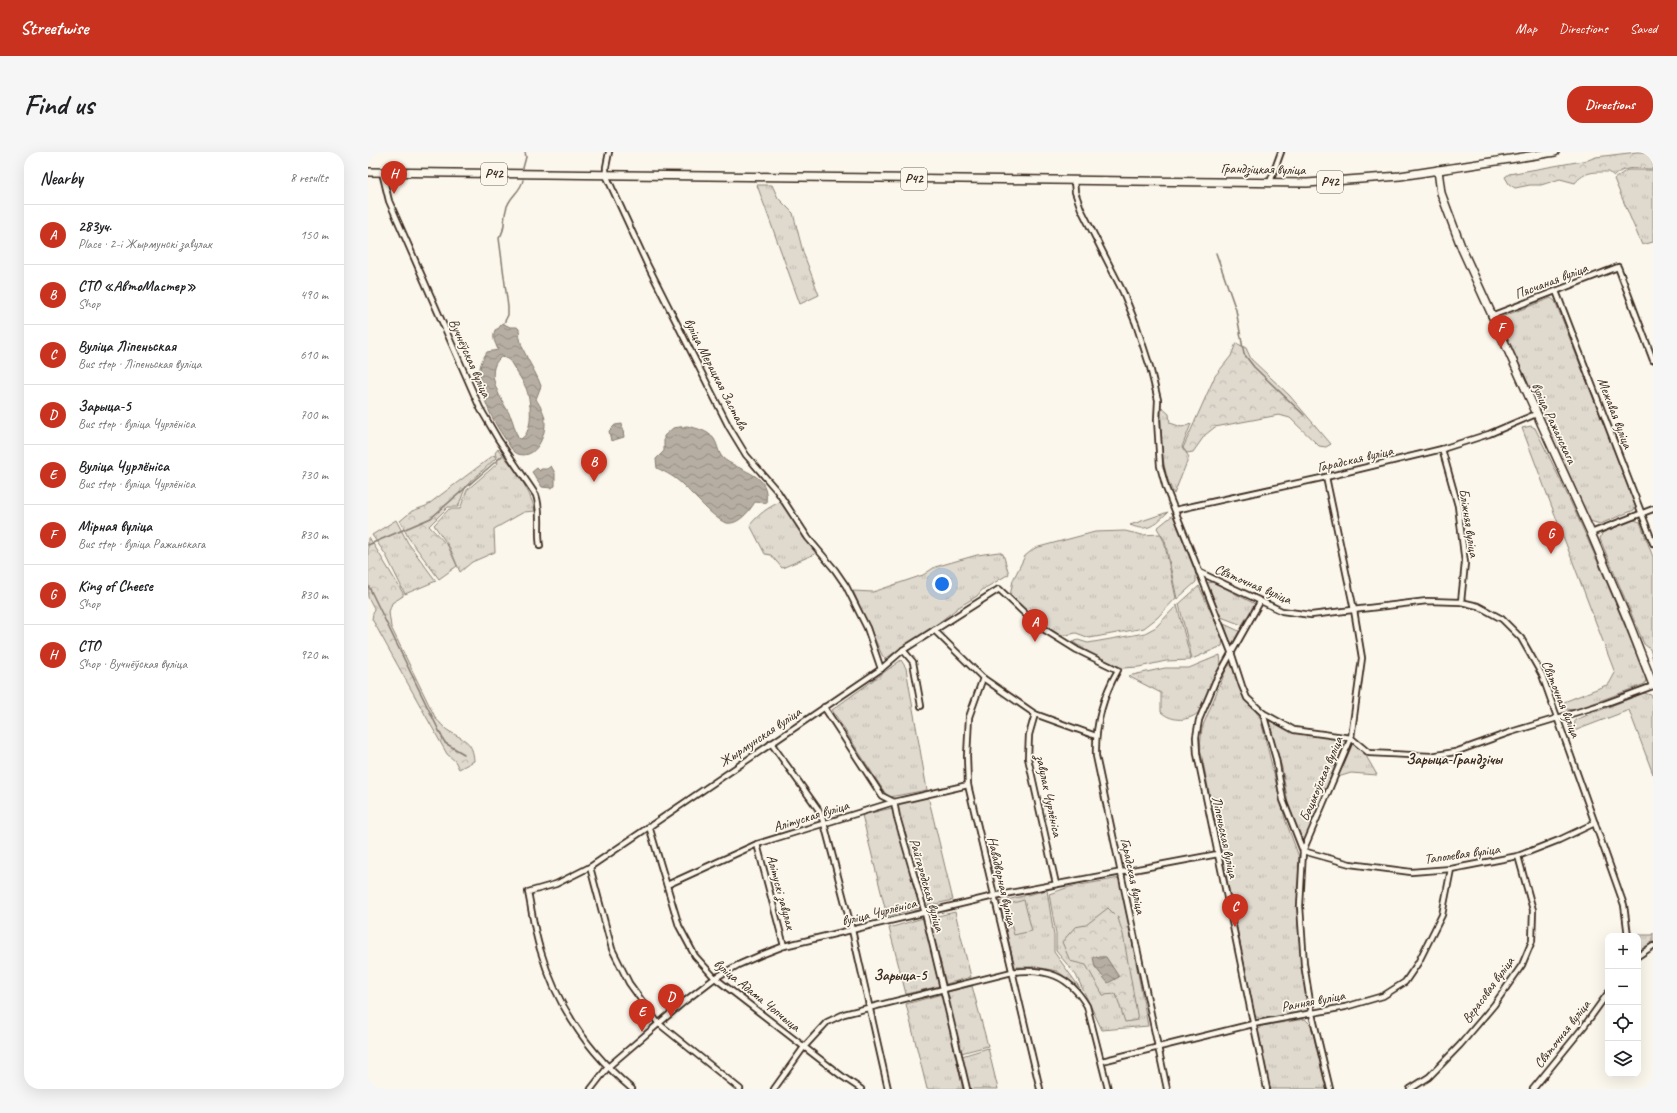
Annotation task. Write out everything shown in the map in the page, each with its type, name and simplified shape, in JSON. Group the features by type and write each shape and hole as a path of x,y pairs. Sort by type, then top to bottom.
{"main road":[{"name":"Р42","path":"1438,170 1555,152"},
{"name":"Грандзіцкая вуліца","path":"368,172 1307,183 1376,179 1438,170"},
{"name":"вуліца Ражанскага","path":"1438,170 1441,193 1448,216 1491,316 1590,533 1629,623 1653,686"}],"street":[{"path":"606,175 609,152"},
{"path":"1270,182 1280,152"},
{"name":"Вучнёўская вуліца","path":"382,172 389,201 480,408 498,440 536,495 540,506 540,546"},
{"name":"вуліца Мерацкая Застава","path":"606,175 647,264 740,445 778,492 808,538 835,570 846,586 867,628 881,669"},
{"path":"1074,181 1075,192 1081,209 1123,292 1136,324 1150,367 1158,400 1157,420 1160,466 1166,488 1231,652 1247,698 1263,713 1294,730 1351,738 1369,753 1431,756 1455,752 1511,732 1604,704 1653,686"},
{"name":"Пясчаная вуліца","path":"1491,316 1618,267 1653,360"},
{"name":"Межавая вуліца","path":"1556,291 1653,543"},
{"name":"Гарадская вуліца","path":"1175,510 1326,477 1442,449 1489,434 1536,414"},
{"name":"Бліжняя вуліца","path":"1442,449 1458,506 1465,563 1461,602"},
{"name":"Бацькоўская вуліца","path":"1326,477 1354,610 1362,658 1351,738 1303,851 1300,906 1304,964 1312,1014 1330,1089"},
{"path":"1590,533 1653,509"},
{"name":"Святочная вуліца","path":"1199,572 1260,602 1282,611 1311,615 1427,601 1461,602 1478,606 1502,619 1521,638 1542,675 1624,905 1628,933"},
{"name":"Жырмунская вуліца","path":"608,1067 588,1045 563,1007 539,948 528,892 556,884 590,867 881,669 903,650 999,589 1037,624 1077,650 1118,670"},
{"name":"Ліпеньская вуліца","path":"1260,602 1215,682 1198,720 1196,736 1197,754 1267,1089"},
{"path":"934,630 983,678 1035,714 1096,736"},
{"path":"903,650 913,662 921,706"},
{"name":"Гарадская вуліца","path":"1118,670 1108,688 1096,736 1098,768 1122,872 1167,1089"},
{"name":"Навадворная вуліца","path":"983,678 969,717 968,785 1040,1089"},
{"path":"824,707 882,796 894,802"},
{"path":"1263,713 1276,759 1283,800 1303,851"},
{"name":"завулак Чурлёніса","path":"1035,714 1029,735 1028,758 1056,884"},
{"path":"771,743 818,808 824,823 852,930 888,1089"},
{"name":"Алітуская вуліца","path":"667,885 757,844 894,802 968,785"},
{"name":"Райгародская вуліца","path":"894,802 896,818 925,913 967,1089"},
{"name":"Таполевая вуліца","path":"1303,851 1350,864 1411,872 1451,869 1518,856 1559,840 1595,823"},
{"name":"вуліца Адама Чопчыца","path":"649,826 679,926 695,956 715,978 861,1089"},
{"name":"Алітускі завулак","path":"757,844 784,946"},
{"name":"вуліца Чурлёніса","path":"591,1089 608,1067 658,1023 715,978 755,957 784,946 994,896 1218,854"},
{"name":"Верасовая вуліца","path":"1410,1089 1429,1077 1460,1045 1494,1005 1522,965 1532,941 1533,910 1518,856"},
{"path":"590,867 612,949 628,983 658,1023 740,1089"},
{"name":"Ранняя вуліца","path":"1102,1061 1253,1024 1345,1007 1383,996 1405,982 1418,963 1442,915 1451,869"},
{"path":"1641,954 1653,946"},
{"path":"774,1089 804,1047 827,1022 844,1014 1012,972 1035,970 1058,976 1072,986 1081,996 1087,1006 1108,1089"},
{"name":"Святочная вуліца","path":"1533,1089 1585,1025 1605,997"},
{"path":"608,1067 632,1089"}],"green space":[{"path":"1637,152 1653,152 1653,169 1628,169 1623,170 1614,176 1609,172 1594,172 1582,176 1575,183 1560,179 1541,185 1530,185 1515,188 1509,184 1505,177 1509,174 1588,160 1596,157"},
{"path":"1627,170 1653,170 1653,242 1642,245 1614,179"},
{"path":"757,185 772,185 778,198 793,213 803,252 819,295 800,304"},
{"path":"1551,298 1555,301 1636,506 1634,510 1600,524 1590,521 1500,321 1504,316"},
{"path":"1236,343 1246,348 1251,359 1289,395 1331,444 1326,447 1319,446 1290,418 1279,415 1215,427 1205,435 1193,452 1187,453 1183,448 1215,376 1231,356"},
{"path":"1161,407 1169,414 1170,423 1182,427 1191,424 1182,447 1189,457 1174,494 1166,474 1162,452"},
{"path":"1531,426 1535,428 1579,521 1646,679 1645,684 1575,710 1565,709 1556,699 1564,702 1609,684 1615,673 1522,428"},
{"path":"498,449 515,470 525,486 533,502 535,511 524,512 494,529 495,552 472,562 460,572 450,548 434,525 449,509 460,509 467,490 498,463 495,453"},
{"path":"494,455 496,458 466,486 458,507 448,507 429,526 448,546 457,566 439,579 408,537 400,521 412,511 426,506"},
{"path":"780,502 817,551 815,554 782,568 771,555 765,554 750,525 764,512"},
{"path":"1168,512 1147,528 1130,525"},
{"path":"1173,515 1196,574 1196,582 1177,599 1165,541 1157,528"},
{"path":"396,520 408,543 436,581 405,594 386,555 372,535"},
{"path":"1634,520 1640,522 1653,557 1653,660 1650,649 1644,644 1600,539 1602,533"},
{"path":"1125,531 1142,535 1160,534 1164,541 1176,598 1157,618 1144,628 1090,638 1076,633 1061,636 1039,621 1010,596 1013,580 1025,556 1035,548 1095,532"},
{"path":"369,537 403,593 403,596 392,603 389,612 391,627 436,719 447,730 466,741 472,749 474,761 459,769 455,761 447,754 372,619 374,608 368,597"},
{"path":"999,552 1003,554 1009,574 982,590 977,596 885,659 853,591 873,592 923,575 935,567 977,555"},
{"path":"1213,582 1255,604 1242,625 1221,617 1207,583"},
{"path":"1199,586 1223,638 1222,646 1192,659 1179,604"},
{"path":"1177,605 1191,660 1166,661 1139,667 1123,668 1095,656 1073,642 1078,640 1088,643 1145,633 1156,627"},
{"path":"1224,624 1239,631 1233,643 1230,641"},
{"path":"1220,655 1221,663 1200,711 1196,715 1186,719 1175,719 1165,715 1161,712 1161,693 1128,676 1165,668 1189,668"},
{"path":"901,660 906,668 927,790 890,797 885,793 832,710"},
{"path":"1228,665 1233,665 1246,699 1260,717 1285,819 1299,857 1297,909 1299,939 1308,1009 1307,1012 1261,1020 1255,1016 1200,748 1202,728"},
{"path":"1644,693 1651,695 1653,699 1653,774 1629,710 1574,731 1575,720"},
{"path":"1270,721 1297,733 1346,739 1304,843 1288,804 1282,768 1269,724"},
{"path":"1353,742 1365,754 1377,775 1351,773 1338,777"},
{"path":"928,796 953,900 926,906 900,820 897,804"},
{"path":"892,808 920,908 887,916 862,815"},
{"path":"1120,878 1148,1026 1102,1030 1076,975 1056,951 1056,934 1049,894 1069,887"},
{"path":"1047,890 1054,936 1054,952 1080,988 1057,971 1036,967 1015,967 999,902"},
{"path":"1024,900 1032,931 1014,935 1006,905"},
{"path":"1108,908 1118,918 1123,934 1138,1020 1125,1022 1116,994 1103,995 1086,965 1070,961 1062,942 1075,927 1086,925"},
{"path":"955,912 971,977 946,984 929,918"},
{"path":"923,918 940,986 906,994 889,928"},
{"path":"1653,933 1653,944 1641,951 1641,935 1652,935"},
{"path":"972,986 988,1046 961,1053 947,992"},
{"path":"942,994 963,1089 927,1089 906,1004"},
{"path":"1305,1019 1311,1025 1326,1089 1270,1089 1258,1030 1261,1026"},
{"path":"988,1048 998,1089 969,1089 962,1056"}],"water":[{"path":"502,323 510,327 517,327 519,329 521,344 541,386 536,399 544,415 544,433 535,450 524,455 513,451 498,427 489,411 481,384 481,363 487,352 498,350 494,336 495,330 499,328","holes":["501,357 510,361 528,394 530,423 525,435 521,439 518,438 511,417 499,395 494,379 493,371 496,364"]},
{"path":"622,424 624,437 611,441 609,431 615,425"},
{"path":"687,426 702,430 712,436 721,456 724,459 758,478 765,488 766,503 755,502 747,513 736,522 727,523 711,513 677,480 668,473 657,468 656,459 664,451 664,436 673,428"},
{"path":"551,466 555,473 555,486 551,488 542,487 532,472 537,468 540,471 541,469 547,469"},
{"path":"1093,957 1106,957 1119,977 1108,983 1095,967"}],"waterway":[{"path":"523,168 526,157 525,152"},
{"path":"504,323 508,315 508,307 499,238 504,228 507,205 520,188 523,180"},
{"path":"1216,253 1236,310 1244,354 1254,367 1304,415"},
{"path":"368,545 431,518 502,456"},
{"path":"368,585 445,743 464,754"}],"place":[{"name":"СТО","path":"394,194"},
{"name":"Мірная вуліца","path":"1501,348"},
{"name":"СТО «АвтоМастер»","path":"594,482"},
{"name":"King of Cheese","path":"1551,554"},
{"name":"283уч.","path":"1035,642"},
{"name":"Вуліца Ліпеньская","path":"1235,927"},
{"name":"Зарыца-5","path":"671,1017"},
{"name":"Вуліца Чурлёніса","path":"642,1032"}],"district":[{"name":"Зарыца-Грандзічы","path":"1454,759"},
{"name":"Зарыца-5","path":"900,975"}]}
